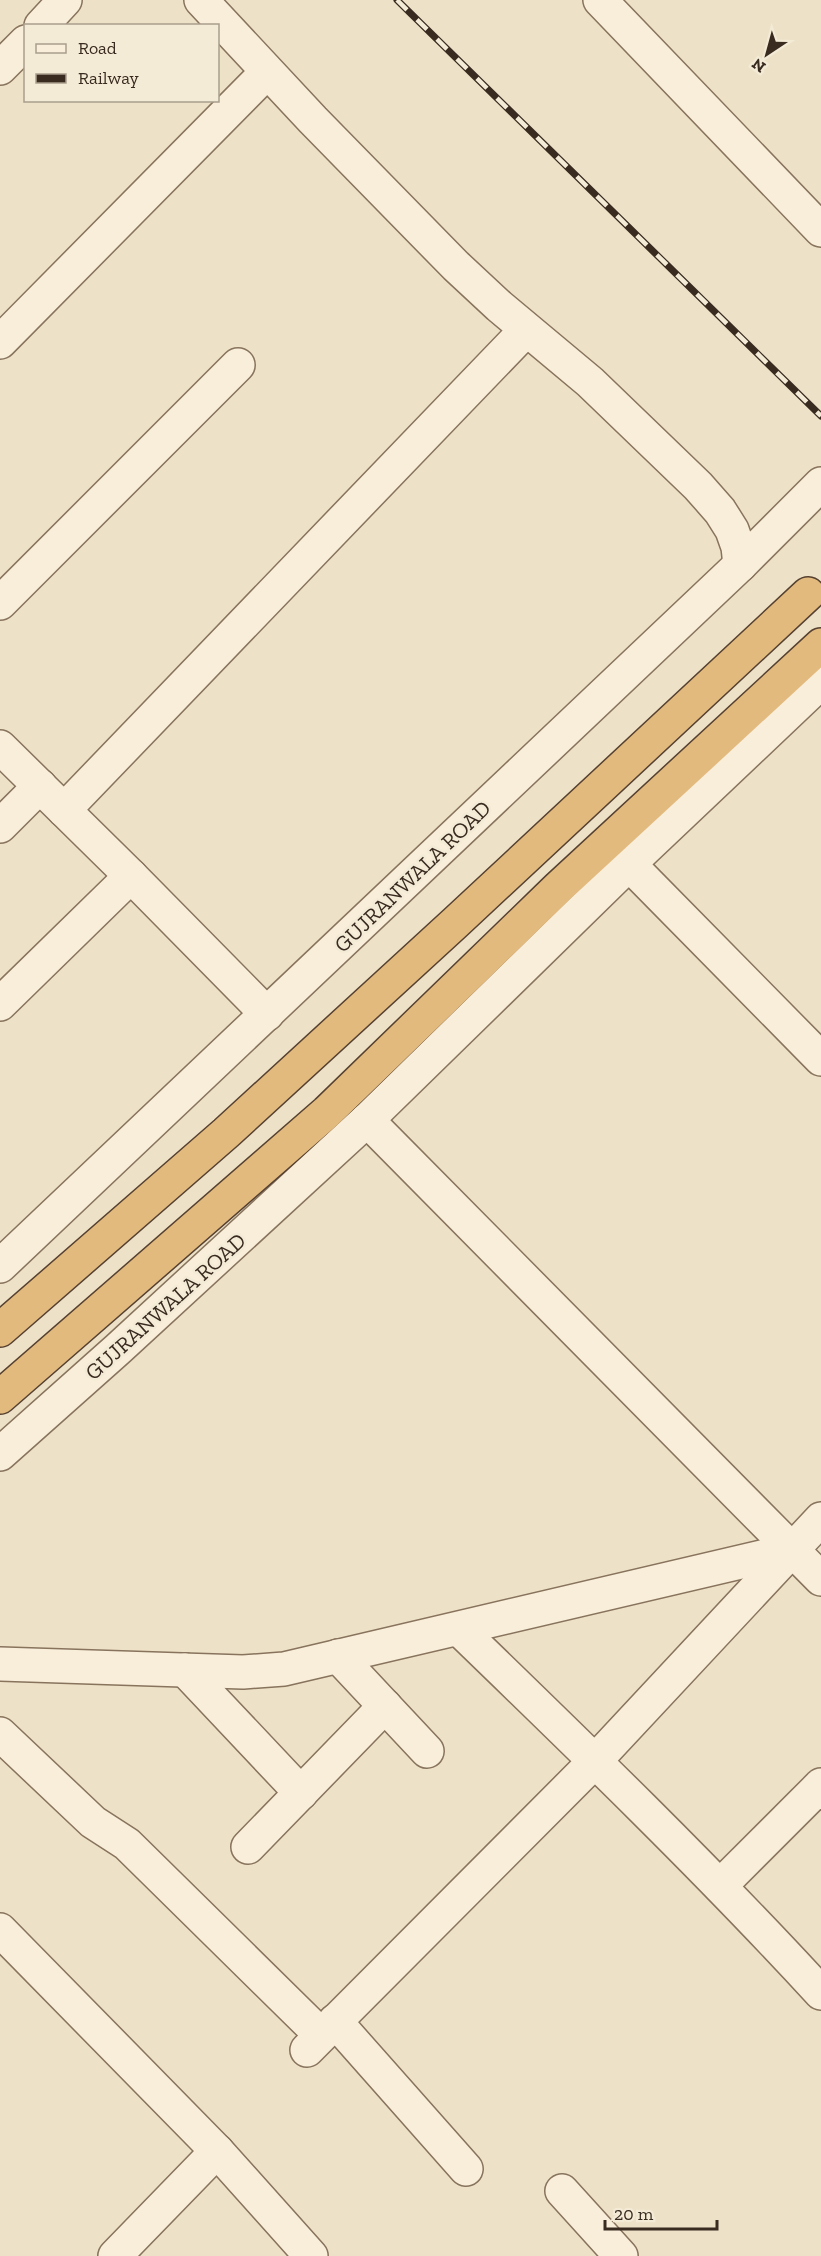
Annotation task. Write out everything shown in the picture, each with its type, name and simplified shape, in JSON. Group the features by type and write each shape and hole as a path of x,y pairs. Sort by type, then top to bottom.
{"highway":[{"path":"0,1330 226,1133 808,594"},
{"name":"GUJRANWALA ROAD","path":"0,1396 327,1112 560,887 821,645"}],"street":[{"path":"43,24 65,0"},
{"path":"201,0 267,72 456,266 526,330 590,382 698,486 720,511 732,530 738,547 740,565"},
{"path":"600,0 821,230"},
{"path":"0,68 24,44"},
{"path":"0,342 267,72"},
{"path":"64,810 526,330"},
{"path":"0,603 238,365"},
{"name":"GUJRANWALA ROAD","path":"0,1266 820,487"},
{"name":"GUJRANWALA ROAD","path":"0,1454 367,1120 629,864 821,682"},
{"path":"0,747 267,1014"},
{"path":"0,826 40,786"},
{"path":"629,864 821,1059"},
{"path":"0,1004 131,876"},
{"path":"367,1120 821,1579"},
{"path":"321,2035 595,1761 821,1519"},
{"path":"0,1664 243,1672 284,1669 792,1550"},
{"path":"459,1629 720,1886 821,1994"},
{"path":"338,1656 427,1751"},
{"path":"185,1670 301,1793"},
{"path":"248,1847 385,1706"},
{"path":"0,1734 93,1822 127,1844 321,2035 466,2169"},
{"path":"720,1886 821,1785"},
{"path":"0,1930 217,2151 311,2256"},
{"path":"115,2256 217,2151"},
{"path":"562,2191 621,2256"}],"railway":[{"path":"397,0 821,416"}]}
